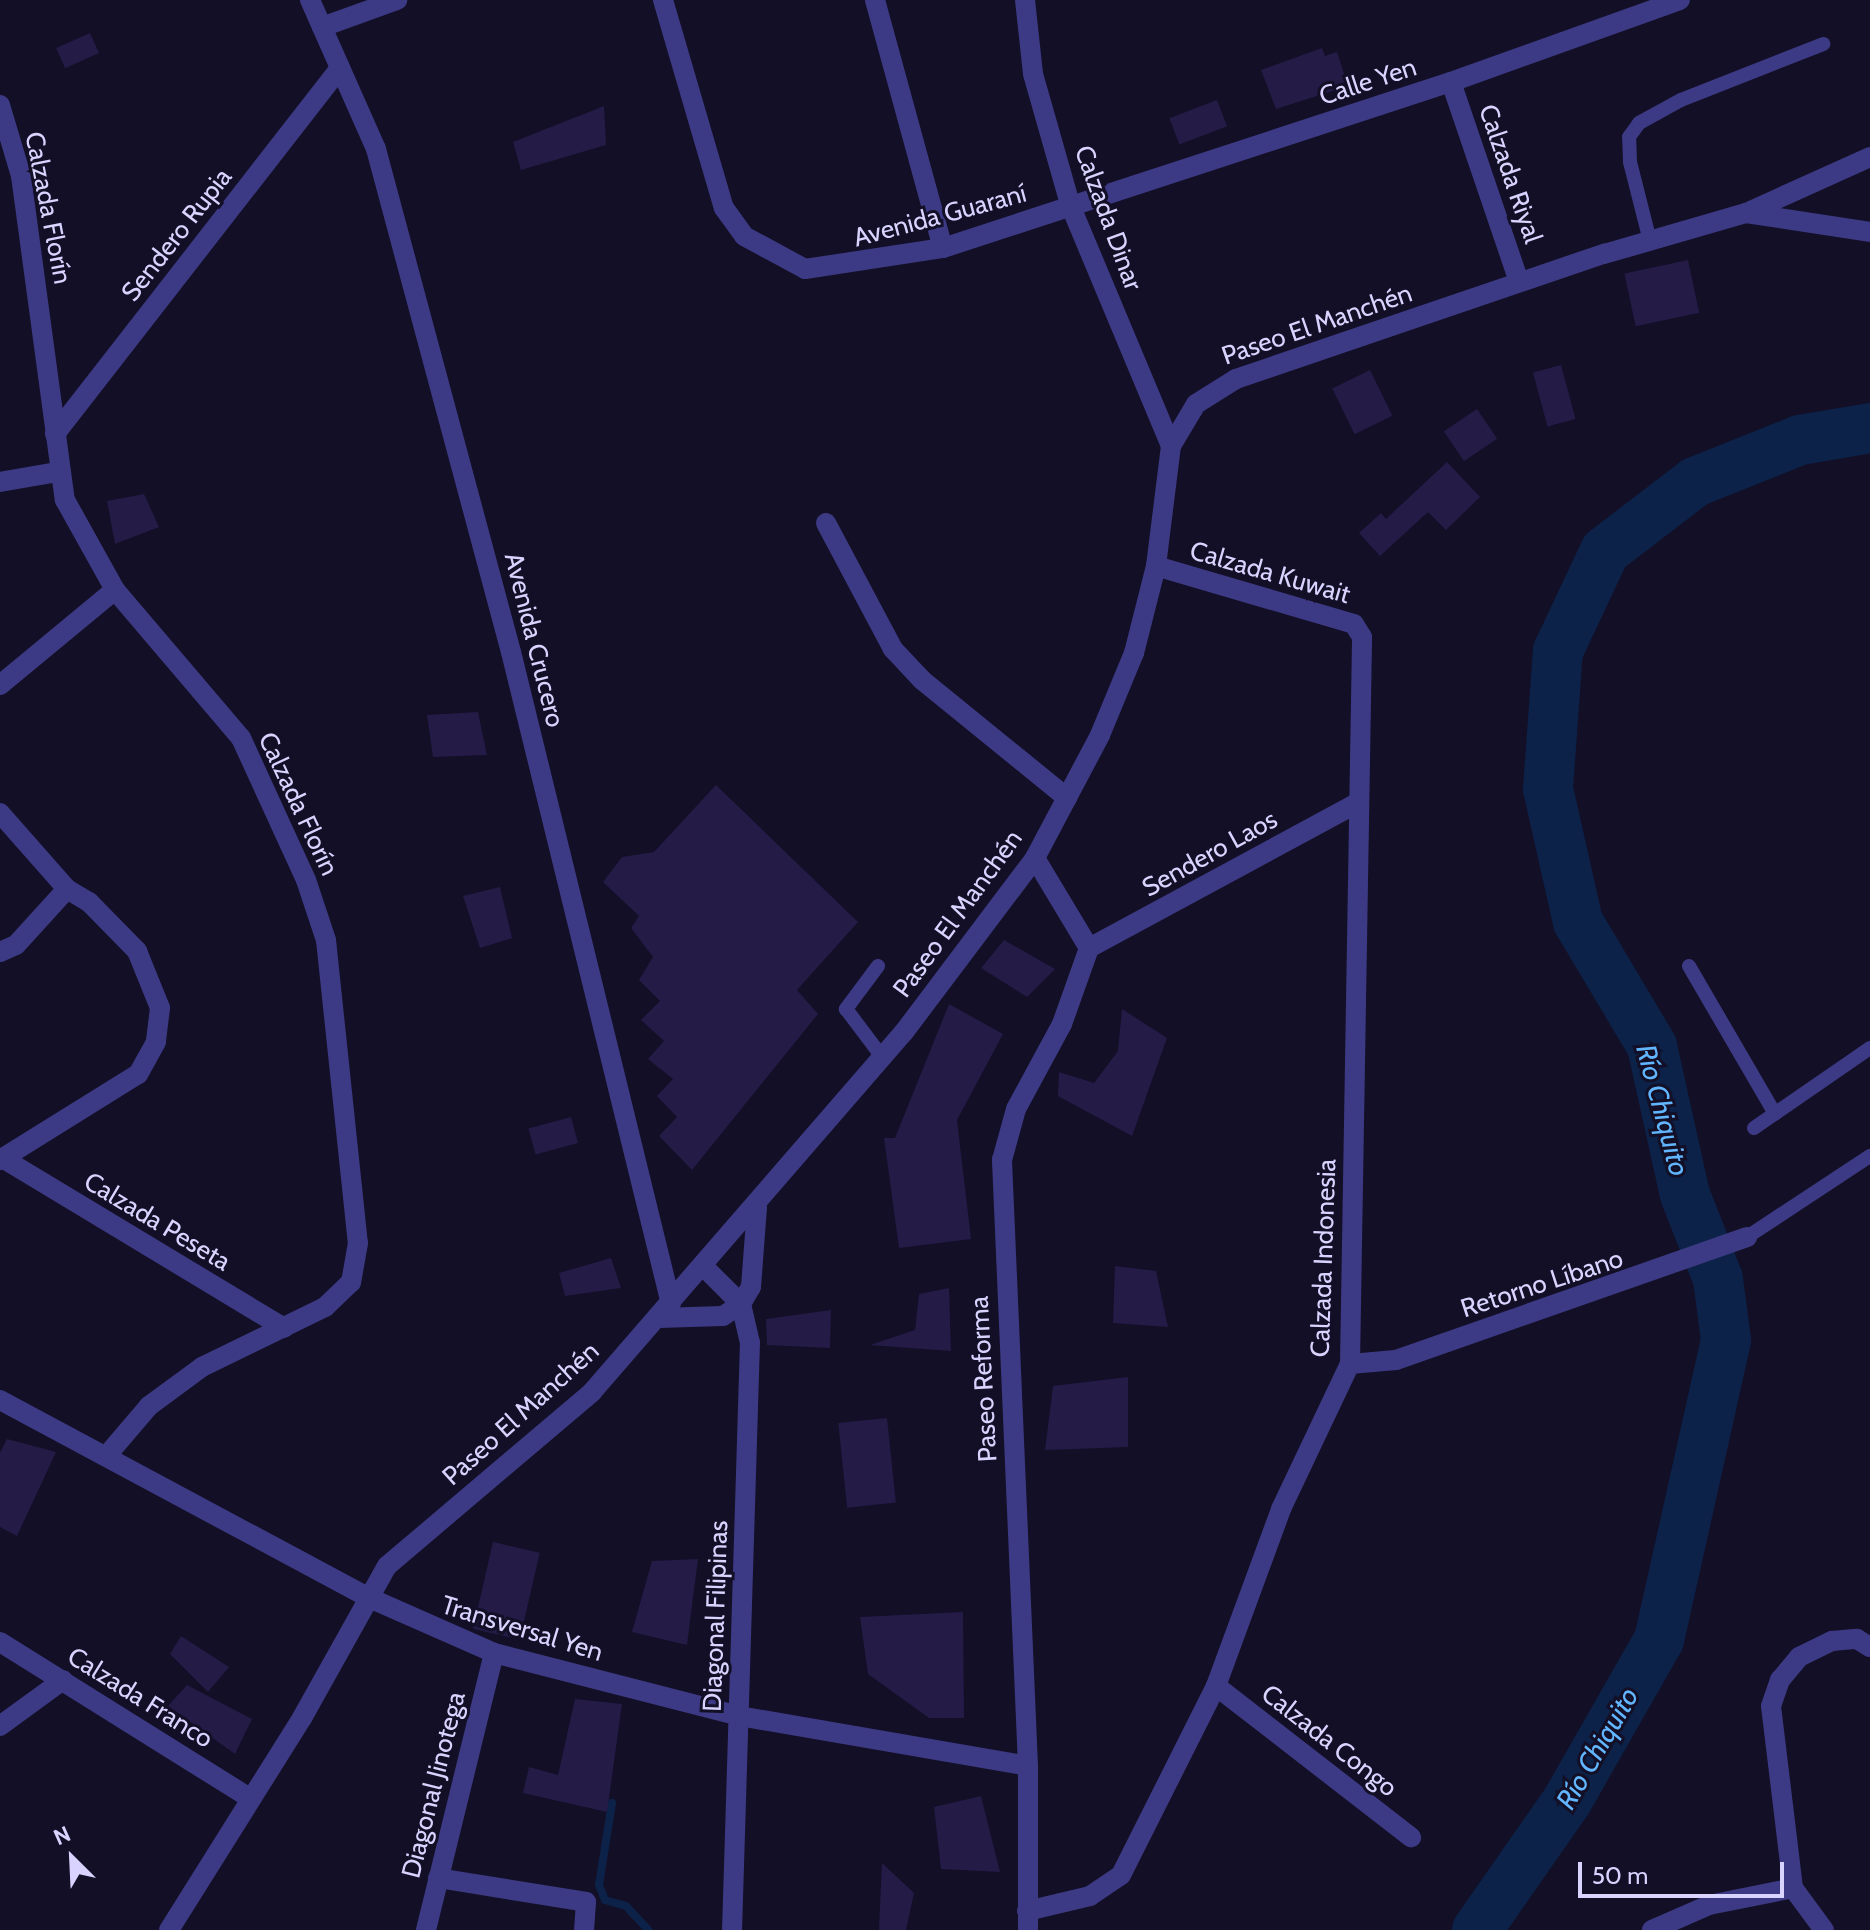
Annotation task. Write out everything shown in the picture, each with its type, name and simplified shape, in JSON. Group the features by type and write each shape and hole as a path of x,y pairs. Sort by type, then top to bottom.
{"street":[{"name":"Avenida Crucero","path":"310,0 376,149 495,591 665,1311"},
{"path":"322,27 397,0"},
{"name":"Avenida Guaraní","path":"663,0 724,208 744,236 805,269 943,248 1071,207"},
{"path":"875,0 943,248"},
{"name":"Calzada Dinar","path":"1025,0 1033,74 1071,207 1171,446"},
{"name":"Calle Yen","path":"1071,207 1451,82 1680,0"},
{"name":"Sendero Rupia","path":"55,434 340,68"},
{"name":"Calzada Riyal","path":"1451,82 1519,282"},
{"name":"Calzada Florín","path":"0,105 21,176 58,472 65,500 115,590 241,738 306,880 326,940 358,1243 351,1282 325,1307 202,1367 149,1406 108,1454"},
{"name":"Paseo El Manchén","path":"169,1930 302,1718 365,1596 387,1566 592,1392 757,1207 883,1058 1035,858 1067,798 1134,653 1156,566 1171,446 1181,421 1215,389 1519,282 1746,213 1870,157"},
{"path":"1746,213 1870,232"},
{"path":"0,482 58,472"},
{"path":"826,523 893,649 1067,798"},
{"name":"Calzada Kuwait","path":"1156,566 1354,624 1362,637"},
{"path":"0,685 115,590"},
{"name":"Calzada Indonesia","path":"1028,1920 1090,1896 1121,1875 1216,1686 1281,1509 1350,1364 1355,804 1362,637"},
{"name":"Sendero Laos","path":"1089,948 1355,804"},
{"path":"0,813 67,889 89,902 137,951 160,1008 156,1042 138,1074 2,1160"},
{"path":"1035,858 1089,948"},
{"path":"0,952 16,945 67,889"},
{"name":"Paseo Reforma","path":"1028,1920 1028,1766 1002,1160 1016,1109 1062,1024 1089,948"},
{"name":"Calzada Peseta","path":"2,1160 284,1328"},
{"path":"665,1311 723,1316 741,1304 751,1287 757,1207"},
{"name":"Retorno Líbano","path":"1350,1364 1396,1360 1677,1266 1747,1237"},
{"path":"703,1266 741,1304"},
{"name":"Diagonal Filipinas","path":"732,1930 750,1342 741,1304"},
{"name":"Transversal Yen","path":"0,1400 108,1454 365,1596 494,1653 739,1716 1028,1766"},
{"path":"1824,1930 1793,1888 1771,1706 1780,1680 1799,1657 1832,1641 1857,1639 1870,1647"},
{"name":"Calzada Franco","path":"0,1642 251,1799"},
{"name":"Diagonal Jinotega","path":"426,1930 494,1653"},
{"path":"0,1726 63,1680"},
{"name":"Calzada Congo","path":"1216,1686 1411,1837"},
{"path":"438,1878 586,1902 584,1930"},
{"path":"1652,1930 1709,1905 1793,1888"}],"lane":[{"path":"1650,241 1630,162 1629,137 1639,123 1681,100 1823,44"},
{"path":"878,966 846,1009 883,1058"},
{"path":"1689,966 1775,1114"},
{"path":"1754,1128 1870,1048"},
{"path":"1747,1237 1870,1156"}],"building":[{"path":"90,33 99,53 65,68 56,48"},
{"path":"1322,48 1325,56 1337,52 1348,86 1276,109 1261,70"},
{"path":"1217,100 1227,126 1179,144 1169,118"},
{"path":"604,106 606,145 521,170 513,142"},
{"path":"1688,260 1699,313 1636,326 1624,274"},
{"path":"1561,365 1575,419 1547,427 1533,373"},
{"path":"1370,370 1392,416 1355,434 1332,388"},
{"path":"1477,409 1497,439 1464,461 1444,431"},
{"path":"1447,462 1480,497 1446,530 1428,512 1380,556 1359,533 1381,513 1386,519"},
{"path":"144,494 159,527 115,544 107,501"},
{"path":"478,712 487,755 433,757 427,715"},
{"path":"716,785 858,922 797,990 818,1014 692,1170 659,1136 677,1117 657,1096 673,1079 648,1059 664,1041 641,1020 660,1001 639,980 653,957 631,928 639,916 603,882 622,857 654,852"},
{"path":"500,887 512,938 480,948 463,896"},
{"path":"1004,940 1055,969 1027,997 981,968"},
{"path":"949,1004 1003,1034 957,1120 971,1239 899,1248 884,1138 895,1138"},
{"path":"1122,1009 1167,1038 1132,1136 1058,1096 1059,1072 1094,1083 1118,1051"},
{"path":"571,1117 578,1143 535,1154 528,1128"},
{"path":"611,1258 621,1288 565,1296 559,1273"},
{"path":"1115,1266 1156,1271 1168,1327 1113,1323"},
{"path":"949,1288 951,1351 870,1345 915,1330 919,1294"},
{"path":"831,1310 830,1348 767,1345 766,1319"},
{"path":"1128,1377 1128,1447 1045,1450 1053,1386"},
{"path":"887,1418 896,1503 847,1508 838,1423"},
{"path":"7,1439 56,1452 17,1536 0,1527 0,1453"},
{"path":"493,1542 540,1553 520,1640 473,1629"},
{"path":"698,1559 687,1645 632,1632 652,1561"},
{"path":"963,1612 964,1718 929,1718 868,1674 860,1617"},
{"path":"181,1636 229,1667 208,1692 170,1654"},
{"path":"187,1685 252,1719 235,1754 168,1706"},
{"path":"575,1699 622,1704 607,1812 523,1793 529,1767 558,1775"},
{"path":"981,1796 1000,1872 941,1869 934,1807"},
{"path":"882,1863 914,1893 906,1930 879,1930"}],"waterway":[{"name":"Río Chiquito","path":"1477,1930 1567,1801 1659,1640 1726,1340 1718,1279 1685,1195 1652,1046 1578,922 1548,789 1558,651 1605,551 1695,482 1800,440 1870,428"},
{"path":"612,1803 599,1885 605,1900 626,1906 648,1930"}]}
